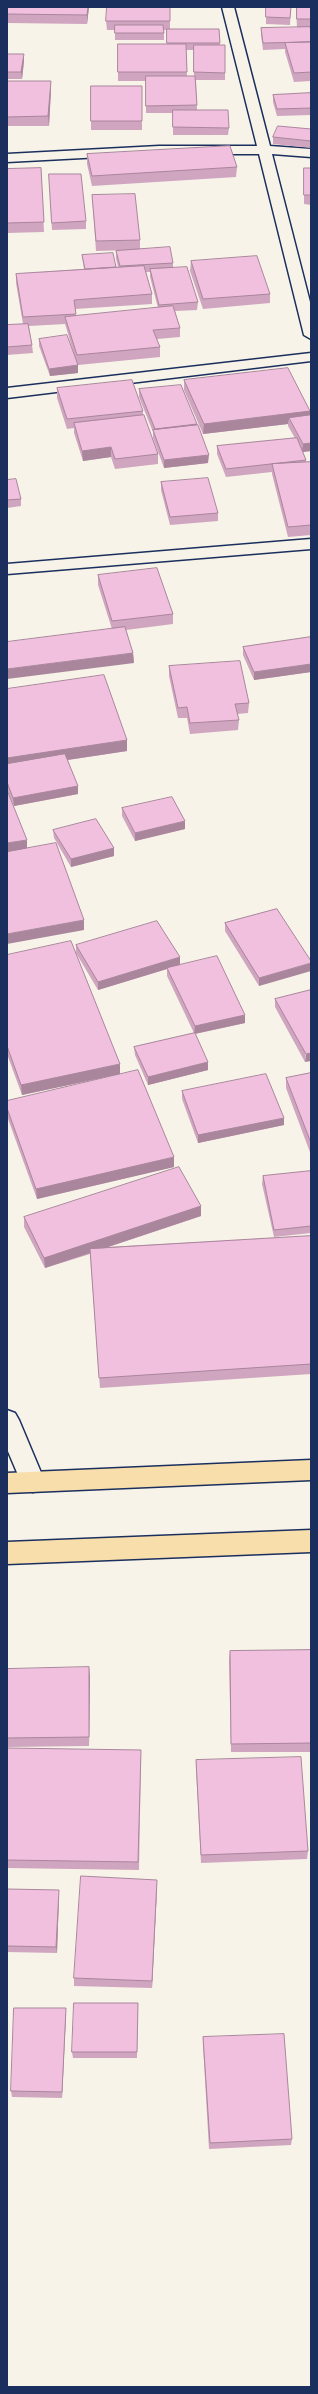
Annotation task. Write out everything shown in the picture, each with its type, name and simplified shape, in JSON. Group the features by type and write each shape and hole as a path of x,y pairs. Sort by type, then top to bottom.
{"main road":[{"path":"7,1483 311,1470"},
{"path":"7,1552 311,1541"}],"street":[{"path":"228,7 311,335"},
{"path":"7,158 131,151 263,149 311,153"},
{"path":"7,393 311,357"},
{"path":"7,569 311,544"},
{"path":"7,1420 33,1482"}],"building":[{"path":"7,7 88,7 87,15 7,14"},
{"path":"107,7 170,7 170,21 106,21"},
{"path":"266,7 291,7 290,18 266,17"},
{"path":"297,7 311,7 311,19 297,19"},
{"path":"115,25 163,25 164,33 115,33"},
{"path":"310,27 311,42 263,43 261,28"},
{"path":"167,29 219,29 220,43 167,43"},
{"path":"311,42 311,72 294,73 285,43"},
{"path":"118,44 186,44 187,72 118,72"},
{"path":"194,45 225,45 225,73 194,72"},
{"path":"7,54 24,54 21,72 7,72"},
{"path":"146,76 195,76 197,105 146,106"},
{"path":"7,81 51,81 48,116 7,117"},
{"path":"91,86 142,86 142,121 91,121"},
{"path":"311,93 311,108 277,109 273,95"},
{"path":"173,110 228,110 229,128 173,127"},
{"path":"278,126 311,129 311,141 273,137"},
{"path":"230,146 237,167 92,176 87,154"},
{"path":"41,168 44,222 7,223 7,169"},
{"path":"304,168 311,168 311,195 304,195"},
{"path":"49,174 81,174 86,221 52,223"},
{"path":"135,194 140,240 96,241 92,195"},
{"path":"170,247 173,263 120,266 116,251"},
{"path":"113,253 116,267 85,269 82,255"},
{"path":"257,256 270,294 203,299 191,261"},
{"path":"144,266 152,294 74,300 76,314 23,317 16,274"},
{"path":"187,267 198,302 159,305 150,269"},
{"path":"173,306 180,328 153,330 160,347 77,355 65,317"},
{"path":"28,324 32,345 7,347 7,325"},
{"path":"67,335 78,365 49,369 39,339"},
{"path":"288,368 310,411 204,424 184,380"},
{"path":"132,380 143,411 67,419 57,388"},
{"path":"181,385 197,424 155,429 139,389"},
{"path":"144,415 158,454 115,459 111,447 82,451 74,423"},
{"path":"311,415 311,443 303,444 289,418"},
{"path":"198,425 209,455 164,460 153,430"},
{"path":"297,438 306,460 226,469 217,446"},
{"path":"311,462 311,525 288,527 272,464"},
{"path":"208,478 218,513 170,517 161,482"},
{"path":"16,479 21,499 7,500 7,480"},
{"path":"157,568 173,614 112,621 98,575"},
{"path":"125,627 133,653 7,669 7,642"},
{"path":"311,637 311,664 254,672 243,647"},
{"path":"240,661 249,703 235,704 239,720 190,723 187,707 178,708 169,666"},
{"path":"104,675 127,740 7,758 7,689"},
{"path":"65,754 78,786 13,798 7,782 7,764"},
{"path":"7,790 27,840 7,843"},
{"path":"172,797 185,821 135,833 122,808"},
{"path":"96,819 114,848 71,859 53,830"},
{"path":"56,843 84,920 7,934 7,852"},
{"path":"277,909 311,963 259,978 225,923"},
{"path":"157,921 180,957 98,982 76,945"},
{"path":"71,941 120,1064 21,1085 7,1046 7,955"},
{"path":"217,956 245,1015 195,1026 167,968"},
{"path":"311,990 311,1053 306,1054 275,999"},
{"path":"195,1033 208,1062 148,1077 134,1047"},
{"path":"138,1070 174,1157 36,1189 7,1108 7,1101"},
{"path":"311,1073 311,1143 286,1078"},
{"path":"266,1074 284,1118 198,1135 182,1091"},
{"path":"179,1167 201,1206 44,1258 24,1217"},
{"path":"311,1171 311,1226 274,1230 263,1176"},
{"path":"311,1236 311,1364 99,1378 90,1249"},
{"path":"311,1650 311,1743 231,1744 230,1651"},
{"path":"89,1667 89,1737 7,1738 7,1669"},
{"path":"7,1748 141,1750 138,1862 7,1860"},
{"path":"301,1757 308,1851 201,1855 196,1760"},
{"path":"81,1876 157,1880 152,1981 74,1978"},
{"path":"7,1889 59,1890 56,1947 7,1946"},
{"path":"74,2003 138,2003 137,2052 72,2052"},
{"path":"14,2008 66,2008 62,2092 11,2091"},
{"path":"284,2034 292,2139 210,2143 203,2037"}]}
